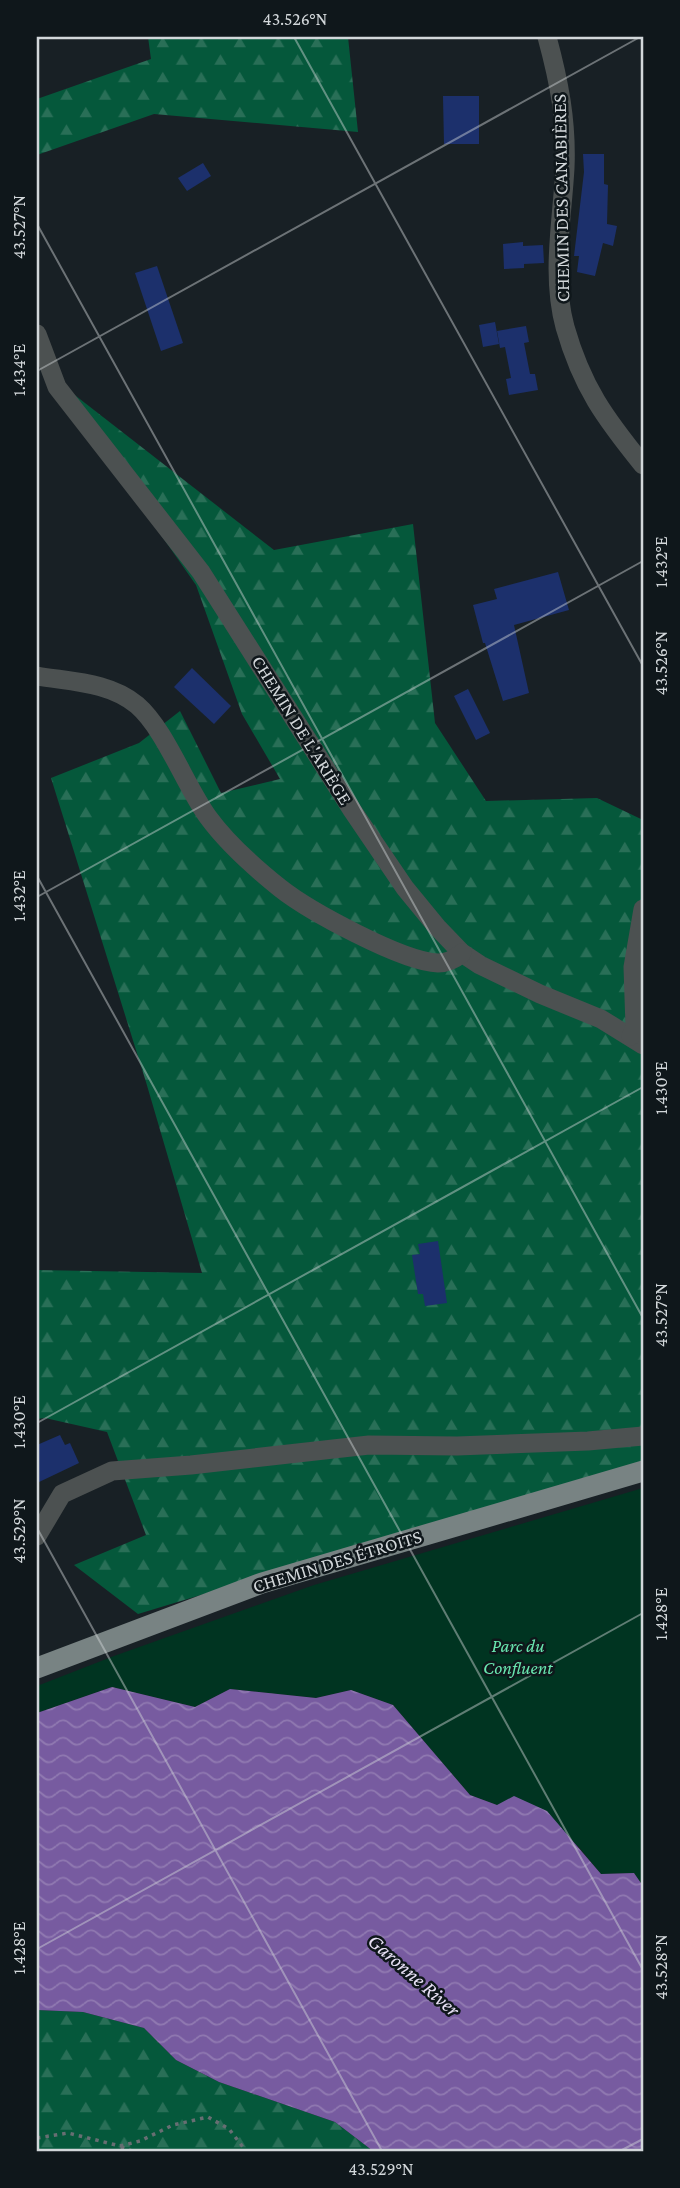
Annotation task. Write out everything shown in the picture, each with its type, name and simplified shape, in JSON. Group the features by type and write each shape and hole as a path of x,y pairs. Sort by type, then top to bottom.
{"main road":[{"name":"CHEMIN DES ÉTROITS","path":"37,1668 262,1583 643,1471"}],"street":[{"name":"CHEMIN DES CANABIÈRES","path":"547,37 561,88 564,121 565,165 558,270 565,325 587,387 604,416 643,465"},
{"name":"CHEMIN DE L'ARIÈGE","path":"37,334 57,387 201,572 352,810 405,888 462,953 499,975 601,1020 637,1040"},
{"path":"37,676 103,686 122,694 140,708 160,736 208,817 282,889 377,944 413,957 438,963 455,960 462,953"},
{"path":"637,1040 633,967 643,909"},
{"path":"37,1536 62,1494 112,1471 369,1445 457,1446 643,1436"}],"path":[{"path":"120,2146 140,2141 173,2125 208,2117 229,2129 246,2151"},
{"path":"37,2138 68,2133 132,2151"}],"green space":[{"path":"148,37 348,37 358,132 154,114 37,155 37,99 151,59"},
{"path":"49,375 274,550 413,524 435,723 486,801 597,798 643,820 643,1461 138,1614 74,1565 146,1535 107,1432 45,1418 37,1419 37,1270 202,1273 146,1082 51,778 139,743 180,711 221,793 280,779 242,714 196,585"},
{"name":"Parc du Confluent","path":"643,1488 643,1886 634,1873 601,1874 578,1846 497,1805 470,1795 393,1705 351,1690 316,1698 230,1689 195,1707 112,1687 37,1713 37,1686 114,1656 314,1585"},
{"path":"37,2010 83,2012 144,2028 176,2060 219,2082 335,2122 373,2151 37,2151"}],"water":[{"name":"Garonne River","path":"112,1687 195,1707 230,1689 316,1698 351,1690 393,1705 470,1795 497,1805 514,1796 547,1811 601,1874 634,1873 643,1886 643,2151 373,2151 335,2122 219,2082 176,2060 144,2028 83,2012 37,2010 37,1713"}],"building":[{"path":"443,96 479,96 479,144 444,144"},
{"path":"583,154 604,154 604,184 608,185 607,224 617,226 613,246 603,243 595,276 577,272 579,256 574,256 584,172"},
{"path":"203,163 211,176 187,191 178,178"},
{"path":"523,242 523,246 543,245 544,263 504,269 503,244"},
{"path":"157,266 183,343 161,351 135,273"},
{"path":"495,322 499,344 483,347 479,325"},
{"path":"526,326 529,342 524,343 530,374 535,374 538,390 509,395 506,379 511,378 505,347 500,348 497,331"},
{"path":"558,572 569,610 514,625 529,693 503,701 473,605 497,599 494,589"},
{"path":"192,668 231,706 214,724 174,687"},
{"path":"468,689 490,733 476,740 454,696"},
{"path":"438,1241 447,1303 425,1306 423,1294 418,1294 412,1255 420,1254 418,1244"},
{"path":"60,1435 65,1445 70,1443 79,1463 37,1483 37,1445"}]}
